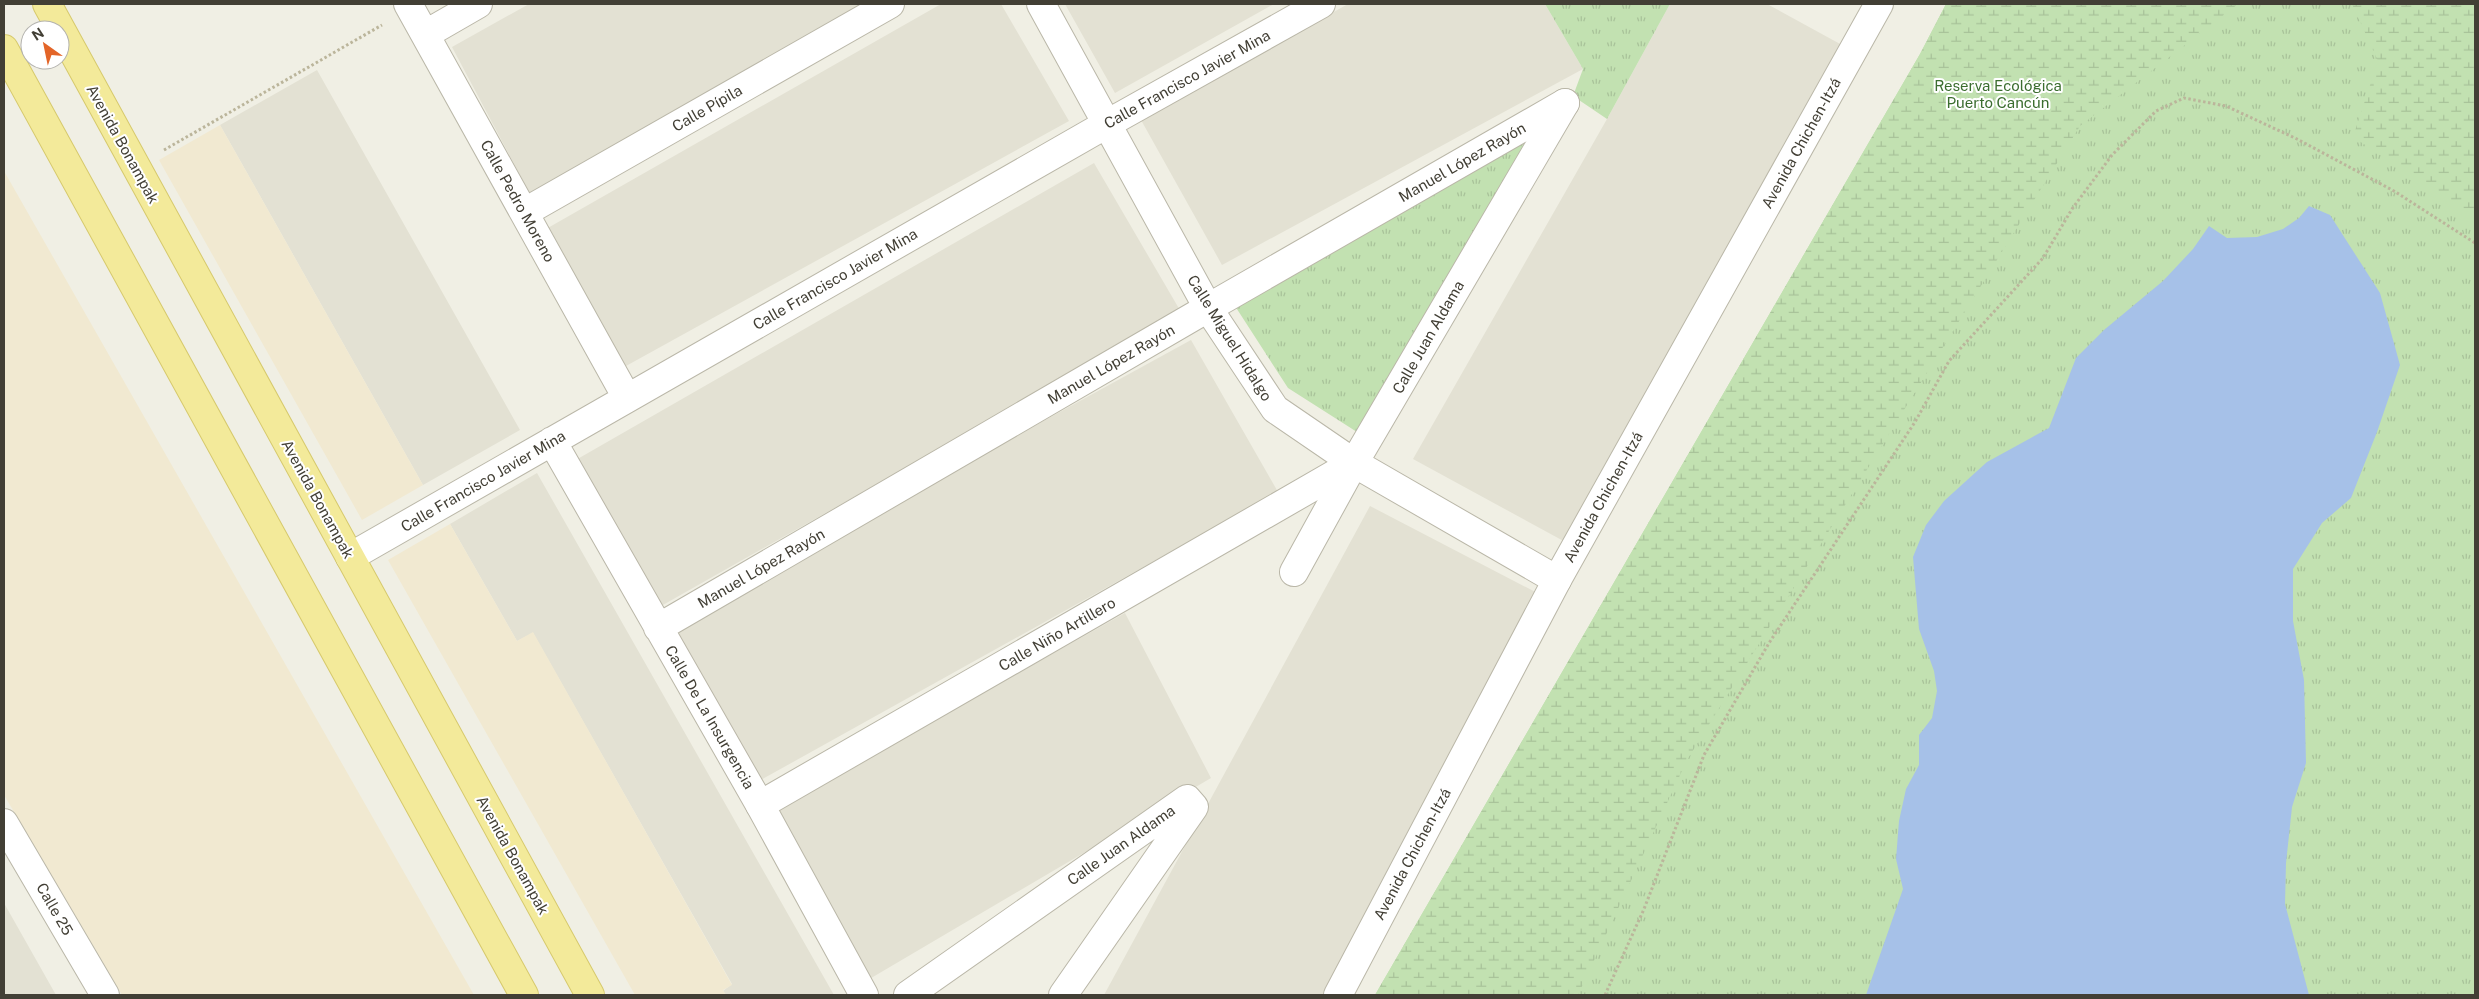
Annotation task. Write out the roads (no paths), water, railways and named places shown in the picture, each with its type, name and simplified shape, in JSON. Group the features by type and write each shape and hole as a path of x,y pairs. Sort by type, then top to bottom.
{"main road":[{"name":"Avenida Bonampak","path":"46,4 590,995"},
{"path":"4,49 524,995"}],"street":[{"path":"426,34 478,4"},
{"name":"Calle Pípila","path":"524,212 890,4"},
{"name":"Calle Miguel Hidalgo","path":"1040,4 1105,125 1208,308 1275,409 1354,463 1557,580"},
{"name":"Calle Francisco Javier Mina","path":"350,557 1105,125 1321,4"},
{"name":"Avenida Chichen-Itzá","path":"1338,995 1557,580 1879,4"},
{"name":"Calle Pedro Moreno","path":"410,6 627,398"},
{"name":"Manuel López Rayón","path":"658,628 1565,103"},
{"name":"Calle Juan Aldama","path":"1294,572 1354,463 1565,103"},
{"name":"Calle De La Insurgencia","path":"552,441 760,805 864,995"},
{"name":"Calle Niño Artillero","path":"760,805 1354,463"},
{"name":"Calle Juan Aldama","path":"908,995 1187,799 1194,807 1063,995"},
{"name":"Calle 25","path":"4,823 105,995"}],"water":[{"path":"2309,206 2330,215 2380,293 2400,365 2377,432 2351,498 2322,523 2293,569 2293,621 2304,680 2306,763 2292,807 2286,863 2285,904 2309,995 1866,995 1903,889 1896,859 1899,821 1906,789 1919,765 1919,735 1932,718 1937,691 1934,671 1919,629 1913,557 1926,525 1944,501 1987,462 2049,428 2076,358 2104,330 2163,281 2193,249 2209,226 2227,238 2257,237 2283,229 2299,218"}],"park label":[{"name":"Reserva Ecológica Puerto Cancún","path":"1998,94"}]}
